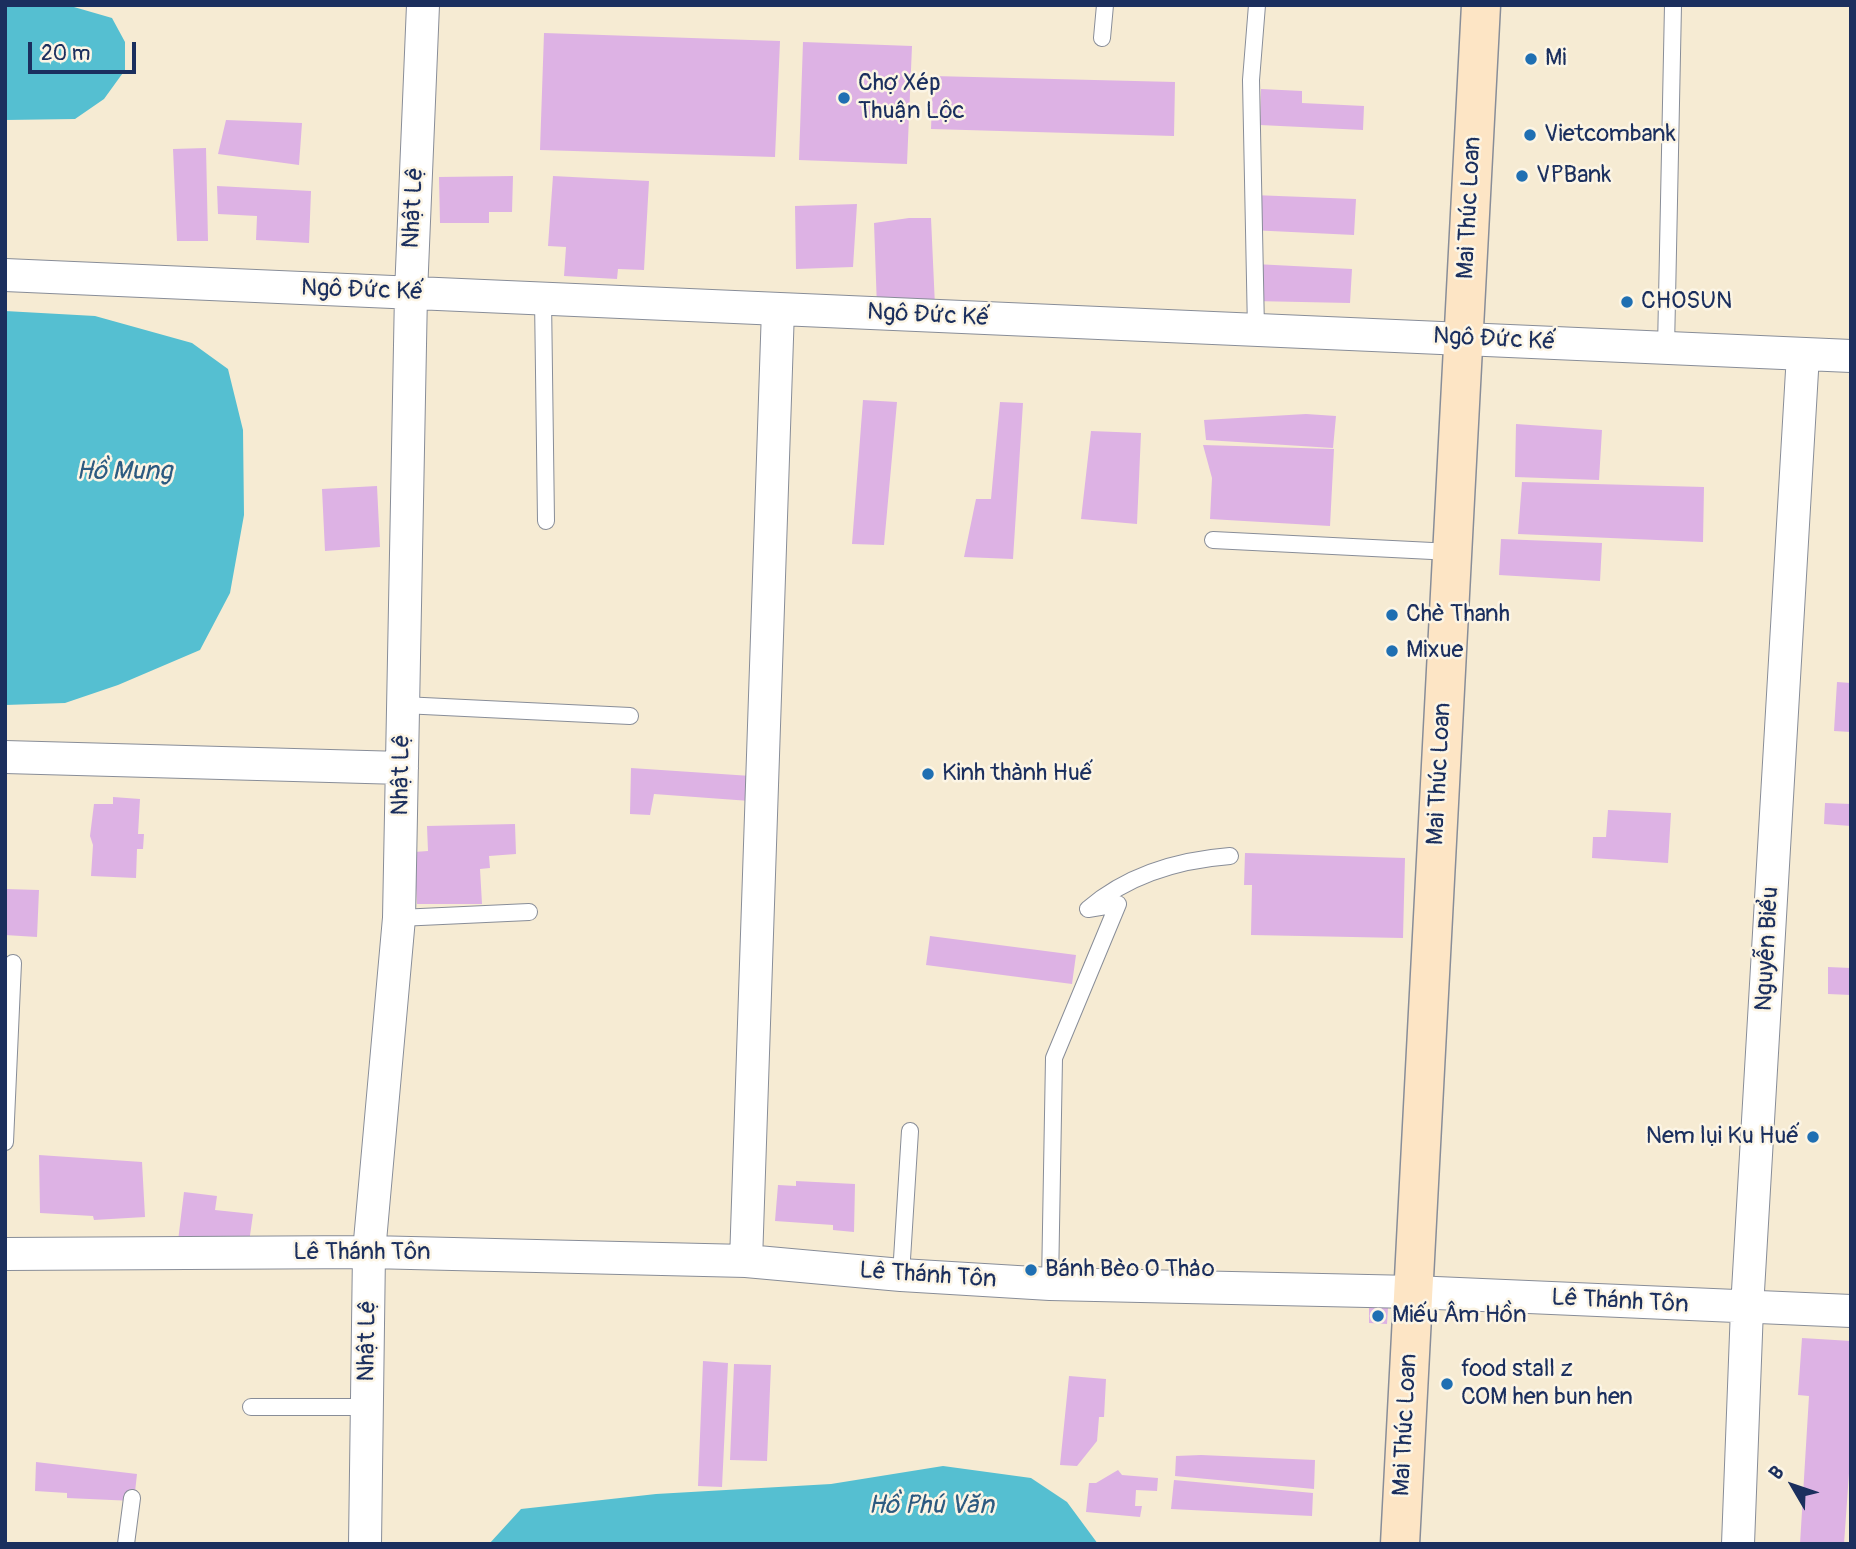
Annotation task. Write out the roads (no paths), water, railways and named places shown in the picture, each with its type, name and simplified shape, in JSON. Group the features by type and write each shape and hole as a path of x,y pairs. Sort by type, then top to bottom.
{"street":[{"name":"Nhật Lệ","path":"365,1544 369,1252 399,918 411,293 423,5"},
{"name":"Mai Thúc Loan","path":"1400,1544 1481,5"},
{"name":"Ngô Đức Kế","path":"5,275 1851,356"},
{"path":"746,1261 778,309"},
{"name":"Nguyễn Biểu","path":"1738,1544 1747,1308 1803,354"},
{"path":"5,757 402,768"},
{"name":"Lê Thánh Tôn","path":"5,1254 369,1252 746,1261 901,1275 1050,1284 1413,1292 1851,1311"}],"lane":[{"path":"1102,38 1105,5"},
{"path":"1256,330 1251,79 1257,5"},
{"path":"1666,348 1672,5"},
{"path":"543,298 546,522"},
{"path":"1213,540 1452,552"},
{"path":"403,705 630,716"},
{"path":"1050,1284 1054,1058 1118,904 1088,909 1108,892 1163,867 1194,858 1230,856"},
{"path":"399,918 529,912"},
{"path":"5,1142 13,963"},
{"path":"901,1275 911,1131"},
{"path":"251,1406 367,1407"},
{"path":"126,1544 132,1498"}],"water":[{"path":"5,5 67,5 112,18 125,42 125,70 104,99 75,119 5,120"},
{"name":"Hồ Mung","path":"5,311 95,316 192,343 228,369 243,430 244,515 230,593 200,650 118,685 65,703 5,705"},
{"name":"Hồ Phú Văn","path":"943,1466 1031,1478 1067,1502 1098,1544 489,1544 521,1509 656,1494 831,1484"}],"place":[{"name":"Mi","path":"1531,59"},
{"name":"Chợ Xép Thuận Lộc","path":"844,98"},
{"name":"Vietcombank","path":"1530,135"},
{"name":"VPBank","path":"1522,176"},
{"name":"CHOSUN","path":"1627,302"},
{"name":"Chè Thanh","path":"1392,615"},
{"name":"Mixue","path":"1392,651"},
{"name":"Kinh thành Huế","path":"928,774"},
{"name":"Nem lụi Ku Huế","path":"1813,1137"},
{"name":"Bánh Bèo O Thảo","path":"1031,1270"},
{"name":"Miếu Âm Hồn","path":"1378,1316"},
{"name":"food stall z COM hen bun hen","path":"1447,1384"}]}
